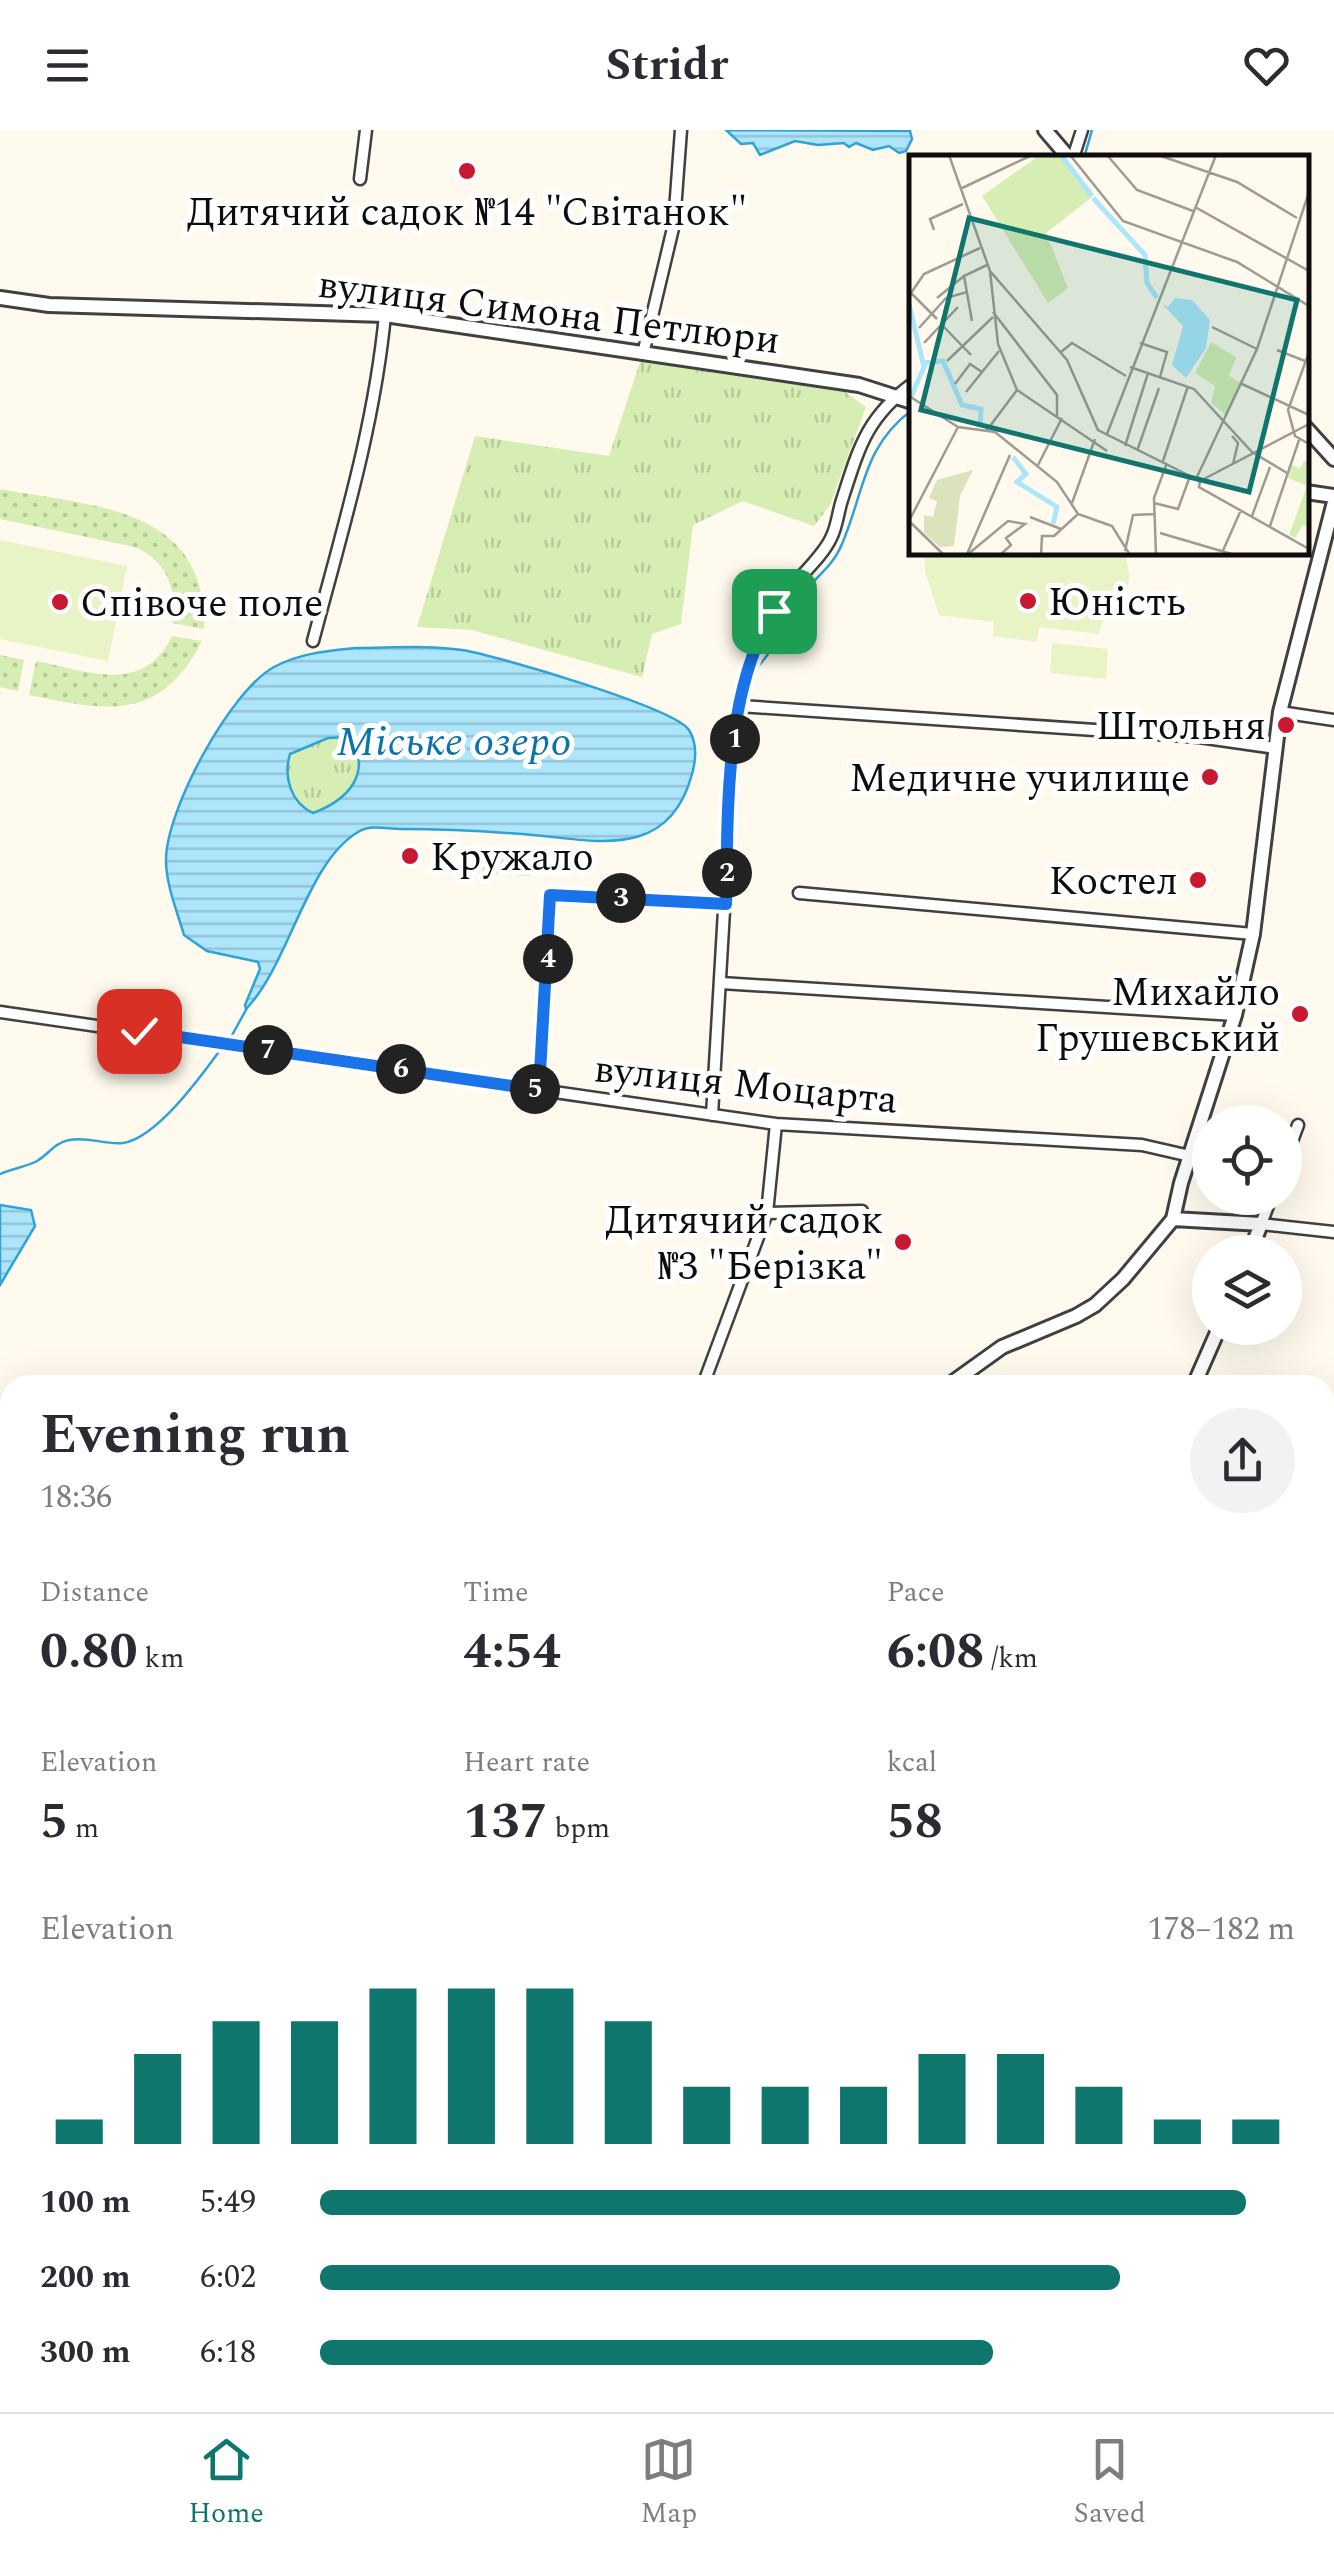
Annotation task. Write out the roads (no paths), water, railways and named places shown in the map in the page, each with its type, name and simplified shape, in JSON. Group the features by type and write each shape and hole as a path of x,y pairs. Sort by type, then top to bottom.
{"street":[{"path":"360,179 366,130"},
{"path":"643,354 674,224 681,130"},
{"path":"1045,130 1068,155"},
{"path":"1072,155 1082,130"},
{"name":"вулиця Симона Петлюри","path":"0,298 50,305 385,315 859,385 904,400"},
{"path":"313,641 368,435 378,387 385,315"},
{"path":"712,1115 727,843 740,706 750,657 783,598 831,539 866,432 879,411 904,400"},
{"path":"1309,431 1334,459"},
{"path":"963,1375 1002,1347 1095,1305 1173,1218 1235,1015 1254,934 1280,712 1329,545 1334,499 1309,493"},
{"path":"740,706 1199,738 1274,748"},
{"path":"1280,712 1334,720"},
{"path":"799,893 1254,934"},
{"path":"539,1090 550,895 726,904"},
{"path":"721,983 1235,1015"},
{"name":"вулиця Моцарта","path":"0,1012 776,1124 1142,1146 1190,1156"},
{"path":"707,1375 767,1214 776,1124"},
{"path":"767,1214 862,1211"},
{"path":"1257,1235 1264,1215"},
{"path":"1173,1218 1334,1232"},
{"path":"1198,1375 1212,1345"}],"water":[{"path":"726,130 910,131 912,139 906,151 899,153 889,146 873,150 856,143 849,147 844,143 818,145 795,141 760,155 753,143 741,144"},
{"name":"Міське озеро","path":"356,648 462,650 620,696 677,720 689,730 695,752 692,774 681,803 665,822 646,834 624,840 379,828 358,832 325,866 275,966 246,1009 260,969 258,962 207,951 184,935 168,879 169,838 189,783 220,725 257,680 294,659","holes":["351,737 357,750 357,774 346,793 326,808 313,813 305,809 288,780 290,754 328,738"]},
{"path":"0,1205 31,1210 35,1226 0,1285"}],"waterway":[{"path":"1085,155 1092,130"},
{"path":"754,670 768,654 799,598 838,552 874,455 883,439 909,413"},
{"path":"231,1037 247,1008"},
{"path":"0,1174 37,1161 64,1141 123,1143 136,1139 176,1106 218,1053"}],"place":[{"name":"Дитячий садок №14 \"Світанок\"","path":"467,171"},
{"name":"Юність","path":"1028,601"},
{"name":"Співоче поле","path":"60,602"},
{"name":"Штольня","path":"1286,725"},
{"name":"Медичне училище","path":"1210,777"},
{"name":"Кружало","path":"410,856"},
{"name":"Костел","path":"1198,880"},
{"name":"Михайло Грушевський","path":"1300,1014"},
{"name":"Дитячий садок №3 \"Берізка\"","path":"903,1242"}]}
